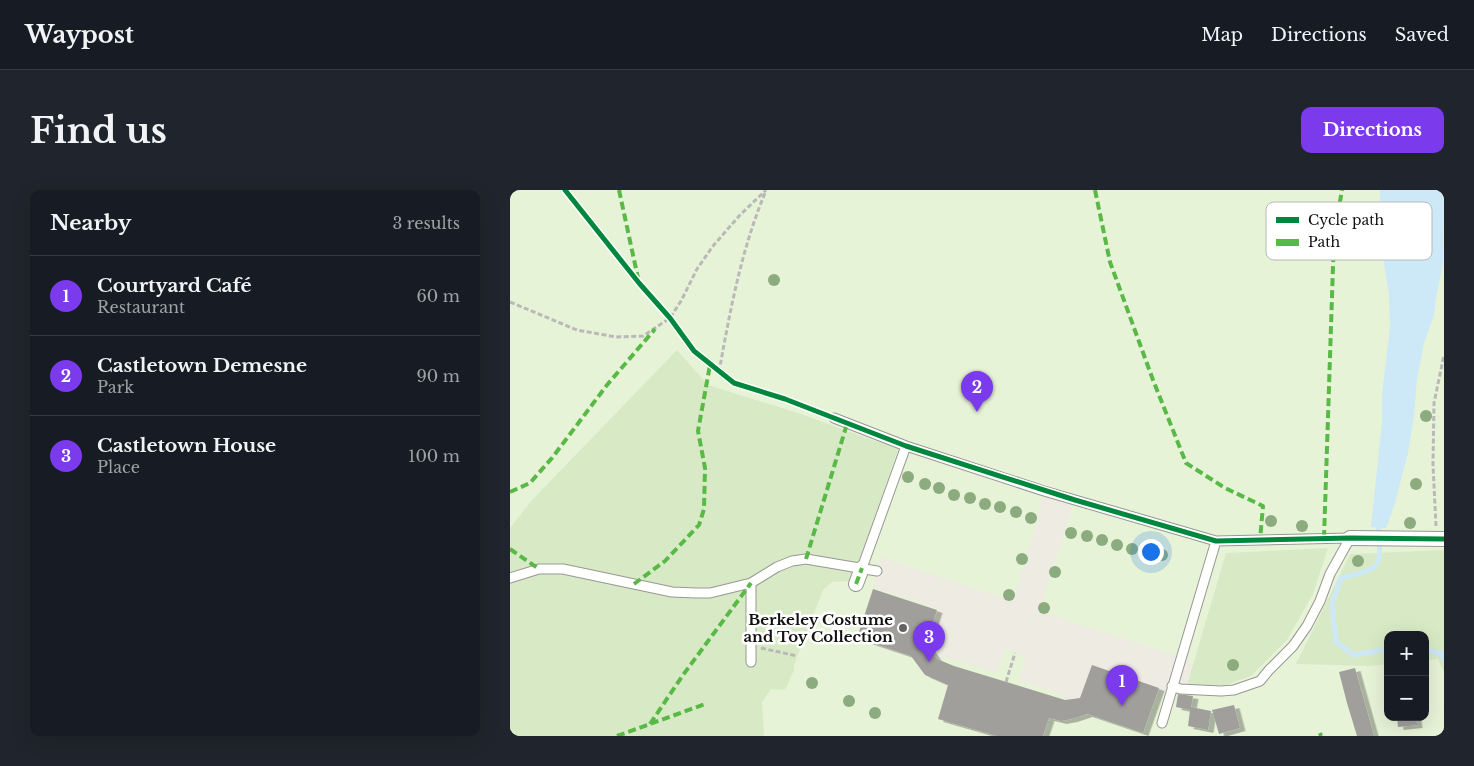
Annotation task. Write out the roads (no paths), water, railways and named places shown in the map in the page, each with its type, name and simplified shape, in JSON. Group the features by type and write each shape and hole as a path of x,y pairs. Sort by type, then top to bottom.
{"street":[{"path":"1350,538 1441,539"},
{"path":"856,584 862,568"}],"lane":[{"path":"834,418 906,446 1075,500 1216,541 1350,538"},
{"path":"862,568 906,446"},
{"path":"1172,686 1180,689 1221,691 1234,690 1260,682 1293,646 1307,626 1320,601 1330,574 1350,538"},
{"path":"1162,722 1216,541"},
{"path":"510,578 539,569 563,569 672,592 696,593 710,592 751,583 777,567 792,561 806,559 877,571"},
{"path":"751,583 751,662"}],"water":[{"path":"1380,190 1444,190 1443,264 1434,315 1424,343 1417,379 1408,453 1386,528 1371,527 1382,422 1382,394 1390,328 1389,295 1384,260 1432,260 1432,202 1380,202"}],"waterway":[{"path":"1378,522 1380,547 1378,562 1366,571 1341,578 1332,604 1336,642 1354,655 1384,650"},
{"path":"1429,651 1441,653 1444,659"}],"place":[{"name":"Castletown Demesne","path":"977,412"},
{"name":"Berkeley Costume and Toy Collection","path":"903,628"},
{"name":"Castletown House","path":"929,662"},
{"name":"Courtyard Café","path":"1122,706"}]}
